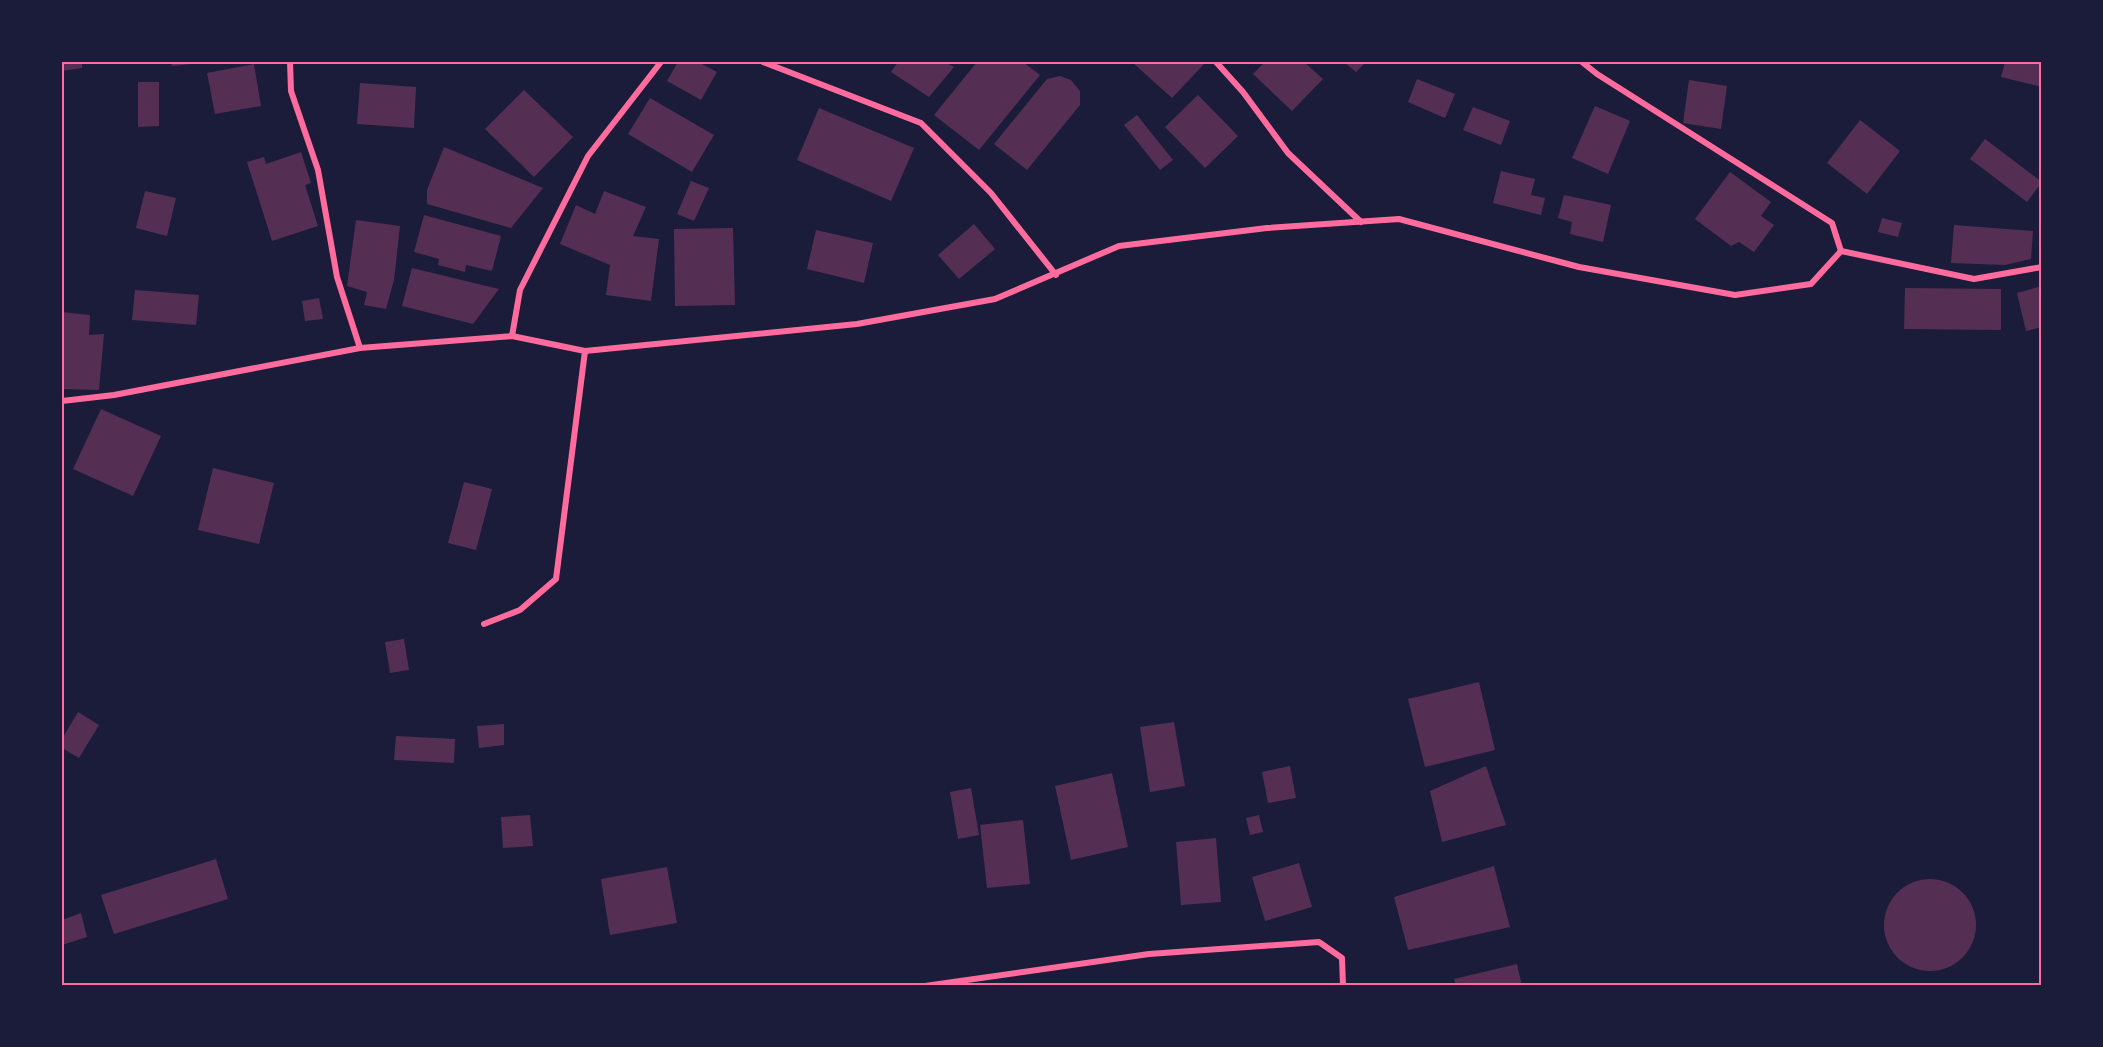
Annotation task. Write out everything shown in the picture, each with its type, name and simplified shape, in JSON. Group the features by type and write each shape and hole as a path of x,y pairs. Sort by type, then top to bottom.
{"street":[{"path":"290,62 291,91 318,170 337,277 360,348"},
{"path":"512,336 520,290 588,156 661,62"},
{"path":"763,62 921,123 992,193 1056,275"},
{"path":"1216,62 1244,93 1288,153 1361,222"},
{"path":"1582,62 1597,74 1832,224 1841,251"},
{"path":"62,401 114,395 360,348 512,336 585,351 857,324 995,299 1056,275 1119,246 1267,228 1399,219 1579,267 1735,295 1811,284 1841,251"},
{"path":"1841,251 1974,279 2042,267"},
{"path":"484,624 520,610 556,579 585,351"},
{"path":"925,986 1149,954 1319,942 1342,958 1343,986"}],"building":[{"path":"62,62 82,62 82,68 62,71"},
{"path":"171,62 201,62 201,63 172,66"},
{"path":"678,62 698,62 717,72 701,100 667,81"},
{"path":"898,62 945,62 954,67 929,97 891,72"},
{"path":"977,62 1023,62 1040,75 979,150 934,115"},
{"path":"1132,62 1206,62 1172,98"},
{"path":"1265,62 1304,62 1323,79 1292,111 1253,74"},
{"path":"1344,62 1366,62 1356,72"},
{"path":"2005,62 2042,62 2042,87 2001,77"},
{"path":"254,64 261,106 215,114 207,73"},
{"path":"1060,76 1071,80 1080,91 1080,105 1027,170 994,144 1047,79"},
{"path":"1417,79 1455,94 1445,118 1408,102"},
{"path":"1689,80 1727,86 1721,129 1683,123"},
{"path":"138,82 159,82 159,126 138,127"},
{"path":"360,83 416,87 414,128 357,124"},
{"path":"524,90 573,137 534,177 485,129"},
{"path":"1198,95 1238,136 1205,168 1165,127"},
{"path":"650,98 714,135 692,172 628,134"},
{"path":"1595,106 1630,121 1608,174 1572,158"},
{"path":"1473,107 1510,121 1501,145 1463,130"},
{"path":"819,108 914,148 891,201 797,160"},
{"path":"1137,115 1173,160 1160,170 1124,125"},
{"path":"1860,120 1900,151 1867,194 1827,163"},
{"path":"1985,139 2042,182 2027,202 1970,159"},
{"path":"444,147 543,188 511,228 427,204 427,190"},
{"path":"301,152 311,183 305,185 318,226 272,241 247,162 264,157 266,164"},
{"path":"1501,171 1535,179 1531,195 1545,198 1541,215 1493,203"},
{"path":"1730,172 1771,202 1761,216 1774,225 1754,252 1739,242 1731,246 1695,219"},
{"path":"691,181 709,188 694,221 677,214"},
{"path":"145,191 176,198 167,236 136,228"},
{"path":"604,191 646,207 633,236 659,239 651,301 606,295 610,265 560,244 576,205 595,214"},
{"path":"1564,195 1611,205 1603,242 1570,234 1572,222 1558,218"},
{"path":"424,215 501,236 492,271 466,265 465,272 438,265 439,259 414,252"},
{"path":"1882,218 1902,223 1898,237 1878,232"},
{"path":"356,220 400,226 394,280 386,309 364,305 367,292 347,286"},
{"path":"974,224 995,249 959,279 938,255"},
{"path":"1954,225 2033,231 2031,259 2005,265 1951,263"},
{"path":"733,228 735,305 675,306 674,229"},
{"path":"816,230 873,243 864,283 807,269"},
{"path":"412,268 499,289 473,324 402,306"},
{"path":"2042,286 2042,327 2026,331 2017,293"},
{"path":"1905,288 2001,289 2001,330 1904,329"},
{"path":"135,290 199,295 196,325 132,320"},
{"path":"319,298 323,319 305,321 302,301"},
{"path":"62,312 90,315 89,335 104,334 99,390 62,389"},
{"path":"101,409 161,436 133,496 73,469"},
{"path":"213,468 274,483 259,544 198,530"},
{"path":"464,482 492,489 476,550 448,543"},
{"path":"404,639 409,670 390,673 385,642"},
{"path":"1479,682 1495,750 1425,767 1408,699"},
{"path":"78,712 99,725 79,758 62,748 62,739"},
{"path":"1174,722 1185,786 1150,792 1140,727"},
{"path":"504,724 504,745 479,748 477,726"},
{"path":"396,736 455,739 454,763 394,760"},
{"path":"1290,766 1296,798 1268,803 1262,772"},
{"path":"1486,766 1506,825 1442,842 1430,791"},
{"path":"1112,773 1128,847 1071,860 1055,786"},
{"path":"971,788 979,835 958,839 950,792"},
{"path":"530,815 533,846 503,848 501,817"},
{"path":"1259,815 1263,832 1250,835 1246,818"},
{"path":"1023,820 1030,884 987,888 980,825"},
{"path":"1216,838 1221,902 1181,905 1176,842"},
{"path":"216,859 228,899 114,934 101,895"},
{"path":"1299,863 1312,907 1265,921 1252,877"},
{"path":"1494,866 1510,927 1408,950 1394,897"},
{"path":"667,867 677,923 610,935 601,879"},
{"path":"1930,879 1948,882 1963,892 1973,907 1976,925 1973,943 1963,958 1948,968 1930,971 1912,968 1897,958 1887,943 1884,925 1887,907 1897,892 1912,882"},
{"path":"81,913 87,937 62,945 62,920"},
{"path":"1517,964 1522,986 1456,986 1454,979"}]}
